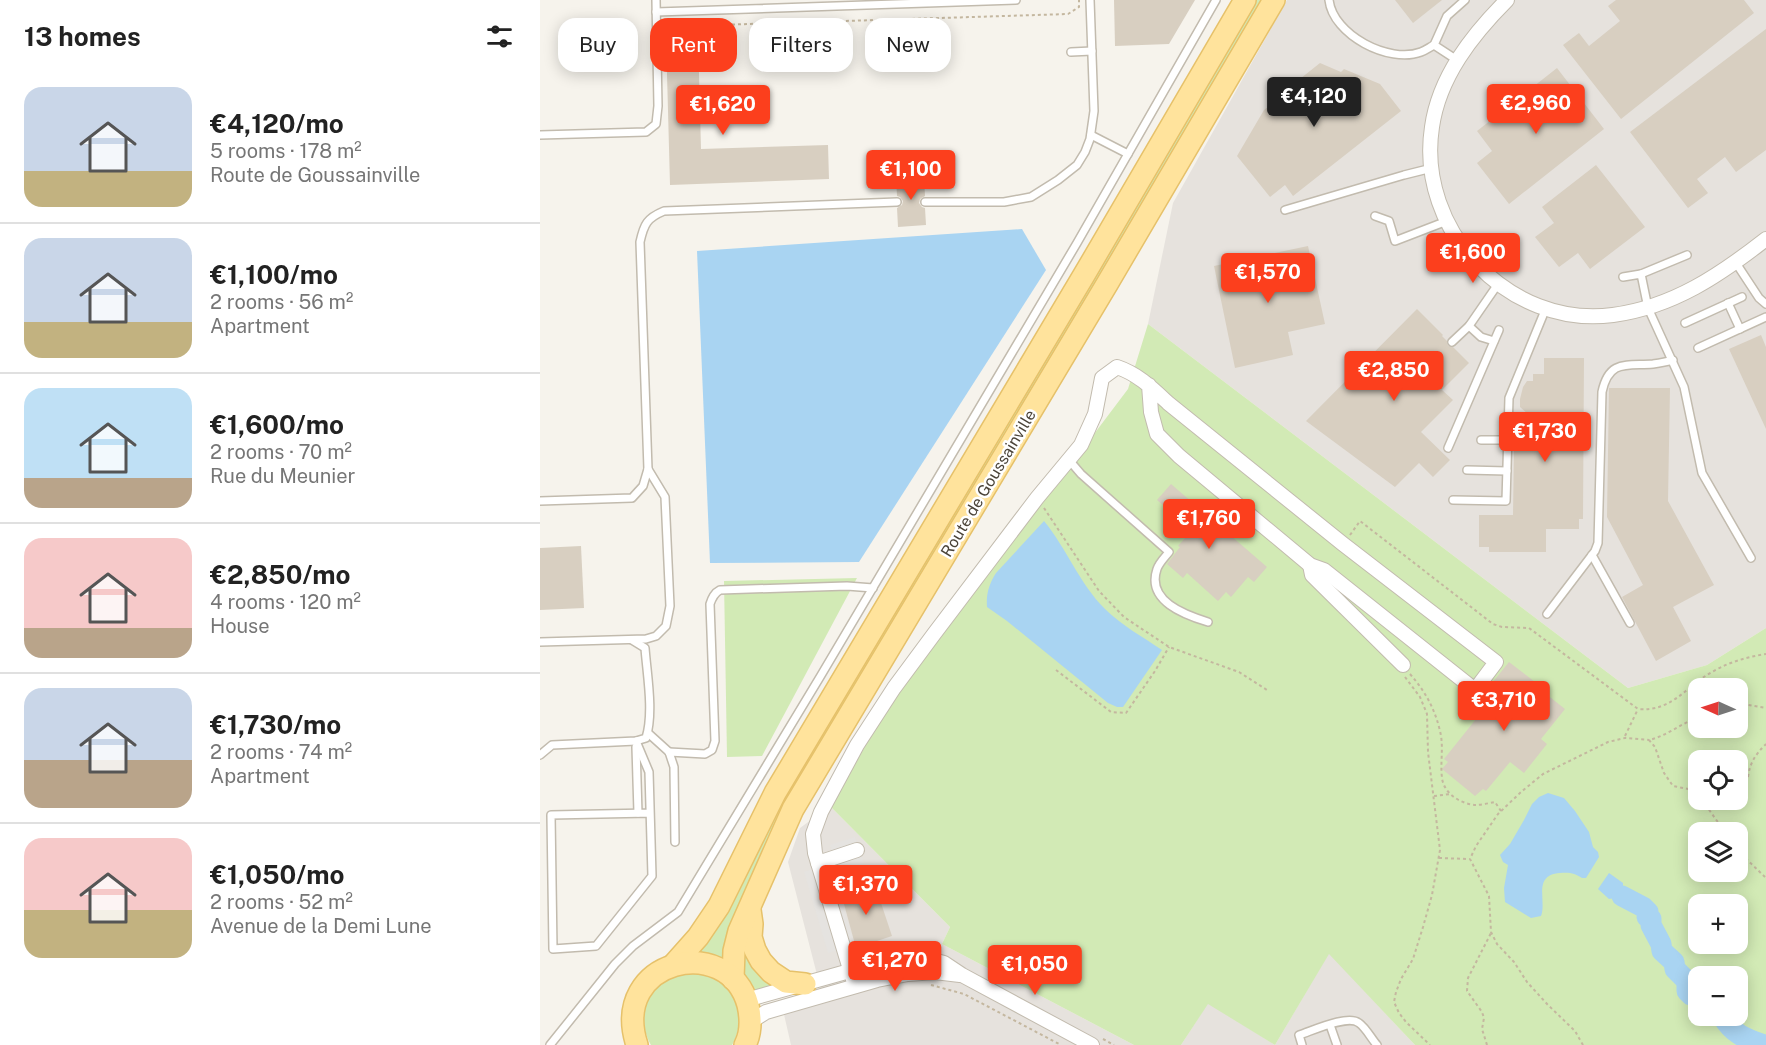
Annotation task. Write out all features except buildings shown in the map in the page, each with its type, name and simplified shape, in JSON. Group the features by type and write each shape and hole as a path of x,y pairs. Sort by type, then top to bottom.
{"main road":[{"name":"Route de Goussainville","path":"630,1040 637,996 646,982 659,971 674,964 698,938 719,906 775,793 1072,296 1245,0"},
{"name":"Route de Goussainville","path":"733,979 734,951 739,931 793,808 1113,274 1274,0"},
{"path":"749,906 752,924 751,937 761,962 786,982 805,984"},
{"path":"674,964 690,962 706,964 733,979 746,1000 750,1022 745,1045"}],"street":[{"path":"1507,0 1490,16 1457,60 1445,82 1431,127 1431,168 1439,202 1459,243 1486,274 1518,296 1546,308 1579,315 1611,316 1648,308 1685,293 1736,263 1766,239"},
{"path":"855,986 815,854 813,834 821,812 857,745 899,680 1037,498 1081,445 1095,414 1102,378 1117,367 1130,371 1149,385 1343,544 1496,662 1475,690 1324,570 1310,565 1179,456 1156,434 1151,412 1149,385"},
{"path":"1310,565 1312,575 1401,668"},
{"path":"818,863 857,850"},
{"path":"746,1000 889,960 929,959 945,963 962,975 1092,1045"},
{"path":"750,1022 766,1012 855,986 908,974 935,972 962,975"}],"lane":[{"path":"540,135 646,132 656,124 660,12 657,0"},
{"path":"660,12 1016,0"},
{"path":"925,201 1004,202 1031,197 1077,165 1085,152 1094,111 1090,0"},
{"path":"550,1045 615,964 633,946 678,912 1077,243 1216,0"},
{"path":"1329,0 1329,7 1339,25 1358,41 1389,53 1408,54 1421,52 1434,45 1448,16 1465,0"},
{"path":"1434,45 1457,60"},
{"path":"1071,52 1092,51"},
{"path":"1090,135 1128,154"},
{"path":"1285,210 1431,168"},
{"path":"540,501 632,498 643,486 648,469 640,242 643,227 653,215 664,211 897,202"},
{"path":"1375,216 1389,221 1395,241 1447,221"},
{"path":"1623,277 1641,274 1687,255"},
{"path":"1736,263 1759,298 1766,304"},
{"path":"1641,274 1648,308 1684,387 1702,473 1751,558"},
{"path":"1452,342 1469,326 1498,284"},
{"path":"1685,324 1742,297"},
{"path":"1728,303 1740,329"},
{"path":"1452,500 1506,501 1509,398 1546,308"},
{"path":"1698,348 1766,318"},
{"path":"1469,326 1481,337 1494,341"},
{"path":"1448,448 1499,330"},
{"path":"1547,614 1592,555 1598,543 1604,381 1617,366 1654,364 1672,360"},
{"path":"1481,440 1508,440"},
{"path":"1070,459 1081,474 1169,552 1157,568 1156,585 1170,606 1181,613 1208,622"},
{"path":"540,642 646,639 656,636 666,626 670,606 665,498 648,469"},
{"path":"1467,470 1507,471"},
{"path":"1592,555 1630,623"},
{"path":"669,752 705,753 712,750 715,741 710,604 717,591 847,586 873,588"},
{"path":"540,755 552,745 636,741 646,738 649,714 645,648 632,639"},
{"path":"648,733 669,752 674,767 675,842"},
{"path":"636,741 649,772 652,876 596,946 553,949 551,815 650,813"},
{"path":"636,741 638,813"},
{"path":"824,882 856,872 866,877 868,884"},
{"path":"1302,1045 1299,1035 1340,1021 1359,1023 1377,1045"},
{"path":"1330,1025 1337,1045"}],"path":[{"path":"737,24 1068,14 1078,7 1079,0"},
{"path":"1037,498 1099,591 1124,617 1169,647 1239,672 1267,690"},
{"path":"1343,544 1360,521 1493,624 1502,627 1529,628 1638,709 1650,710 1673,702 1696,682 1729,663 1766,654"},
{"path":"1056,670 1111,712 1126,713 1169,647"},
{"path":"1401,668 1420,686 1437,716 1441,734 1442,778 1445,787 1462,801 1477,805 1495,802 1502,811"},
{"path":"1401,668 1420,697 1427,714 1428,752 1440,850 1432,895 1423,927 1413,959 1398,985 1394,1002 1406,1022 1430,1045"},
{"path":"1748,705 1766,708"},
{"path":"1625,738 1638,709"},
{"path":"1470,859 1476,846 1502,811 1543,774 1608,742 1625,738 1649,740 1661,737 1688,722"},
{"path":"1649,740 1655,747 1664,773 1673,786 1688,789"},
{"path":"1748,777 1749,766 1766,744"},
{"path":"1434,796 1451,794"},
{"path":"1439,858 1470,859"},
{"path":"1470,859 1489,896 1491,932 1497,944 1514,962 1527,982 1575,1031 1583,1045"},
{"path":"1748,861 1766,878"},
{"path":"1487,1045 1482,1029 1484,1018 1482,1012 1467,991 1468,978 1491,932"},
{"path":"927,985 964,994 1061,1045"}],"shaded area":[{"path":"1287,0 1766,0 1766,628 1707,665 1628,688 1148,324 1173,203"},
{"path":"830,806 950,927 942,944 1134,1045 791,1045 783,1010 823,998 788,862 800,828"},
{"path":"855,837 864,863 839,871 830,845"},
{"path":"830,863 855,945 828,953 804,872"},
{"path":"1329,953 1415,1045 1275,1045"},
{"path":"1208,1003 1275,1045 1181,1045"}],"green space":[{"path":"1251,0 1267,0 782,820 726,962 718,957 694,951 771,812"},
{"path":"1148,324 1628,688 1707,665 1766,628 1766,1045 1415,1045 1329,954 1275,1045 1208,1004 1181,1045 1134,1045 942,944 950,927 830,806 873,727 1128,389"},
{"path":"857,578 762,756 727,757 724,581"},
{"path":"740,948 790,984 762,991 750,986 742,968"},
{"path":"686,972 704,974 720,981 733,996 739,1015 736,1036 732,1045 651,1045 644,1019 647,1002 651,994 664,981"}],"water":[{"path":"1022,229 1046,270 859,562 710,563 697,251"},
{"path":"1044,521 1088,588 1105,609 1125,626 1162,650 1123,707 1108,703 987,607 988,589 996,573"},
{"path":"1548,793 1564,798 1575,811 1589,832 1593,847 1599,857 1586,878 1560,873 1546,878 1542,890 1541,916 1531,918 1505,902 1504,888 1508,865 1503,862 1500,855 1510,844 1532,804 1539,797"},
{"path":"1609,873 1623,883 1621,897 1609,899 1598,889"}],"waterway":[{"path":"1622,896 1648,912 1647,917 1651,919 1651,925 1661,944 1662,951 1674,962 1675,969 1687,981 1688,992"},
{"path":"1729,1026 1740,1035 1764,1045"}]}
